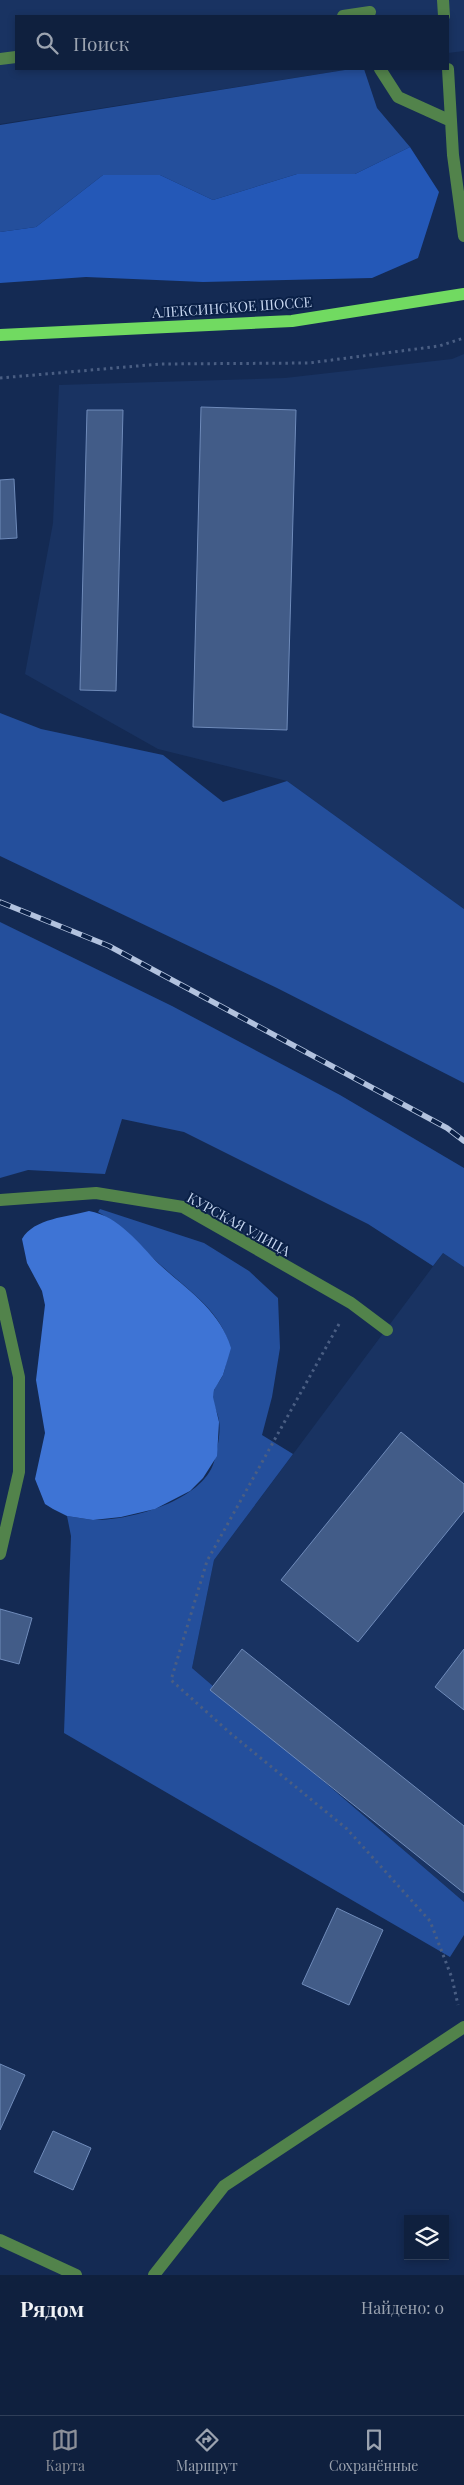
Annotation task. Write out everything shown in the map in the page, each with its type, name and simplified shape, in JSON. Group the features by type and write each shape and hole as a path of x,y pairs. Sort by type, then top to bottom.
{"main road":[{"name":"АЛЕКСИНСКОЕ ШОССЕ","path":"0,335 292,321 464,294"}],"street":[{"path":"443,0 444,15"},
{"path":"346,15 370,9"},
{"path":"0,59 15,57"},
{"path":"381,70 398,97 451,121"},
{"path":"448,70 453,155 464,236"},
{"name":"КУРСКАЯ УЛИЦА","path":"0,1200 96,1193 183,1208 351,1303 387,1330"},
{"path":"0,1292 19,1377 19,1472 0,1554"},
{"path":"154,2275 224,2186 464,2028"},
{"path":"0,2240 76,2275"}],"path":[{"path":"0,378 160,364 309,363 439,346 464,338"},
{"path":"351,1303 207,1561 172,1680 229,1732 347,1829 430,1922 452,1978 464,2028"}],"shaded area":[{"path":"0,0 464,0 464,51 449,53 449,15 15,15 15,70 345,70 0,124"},
{"path":"345,70 364,70 377,108 410,147 355,174 297,174 213,200 160,175 103,175 36,227 0,232 0,125"},
{"path":"410,147 439,192 418,258 372,278 203,282 86,277 0,283 0,232 36,227 103,175 160,175 213,200 297,174 355,174"},
{"path":"464,354 464,909 287,781 158,749 25,674 53,523 59,385 285,378 452,359"},
{"path":"0,713 41,729 163,755 223,802 287,781 464,909 464,1083 277,988 0,856"},
{"path":"0,922 172,1006 340,1095 464,1168 464,1267 443,1253 433,1266 368,1224 184,1132 122,1119 105,1174 28,1170 0,1178"},
{"path":"100,1209 204,1243 249,1271 278,1298 280,1348 272,1397 262,1435 293,1454 214,1560 192,1668 464,1902 464,1935 450,1957 64,1733 71,1536 67,1516 93,1520 125,1517 144,1512 180,1498 195,1488 207,1476 214,1462 219,1436 218,1414 213,1402 213,1395 222,1378 228,1351 228,1341 222,1327 208,1308 125,1231 98,1212"},
{"path":"89,1211 110,1219 128,1232 159,1264 201,1301 219,1322 231,1348 223,1375 214,1390 213,1397 219,1422 217,1456 203,1478 190,1491 155,1509 121,1517 93,1520 67,1516 45,1504 35,1479 45,1433 36,1380 45,1305 42,1291 27,1263 22,1239 27,1232 43,1222"},
{"path":"443,1253 464,1267 464,1902 192,1668 214,1560"}],"building":[{"path":"201,407 296,410 287,730 193,727"},
{"path":"87,410 123,410 116,691 80,690"},
{"path":"14,479 17,538 0,539 0,480"},
{"path":"401,1432 464,1484 464,1511 358,1642 281,1580"},
{"path":"0,1609 32,1618 19,1664 0,1659"},
{"path":"242,1649 464,1826 464,1893 210,1690"},
{"path":"464,1649 464,1710 435,1687"},
{"path":"337,1908 383,1930 349,2005 302,1984"},
{"path":"0,2064 25,2075 0,2130"},
{"path":"53,2131 91,2148 73,2190 34,2172"}],"railway":[{"path":"0,902 109,946 447,1128 464,1141"}]}
